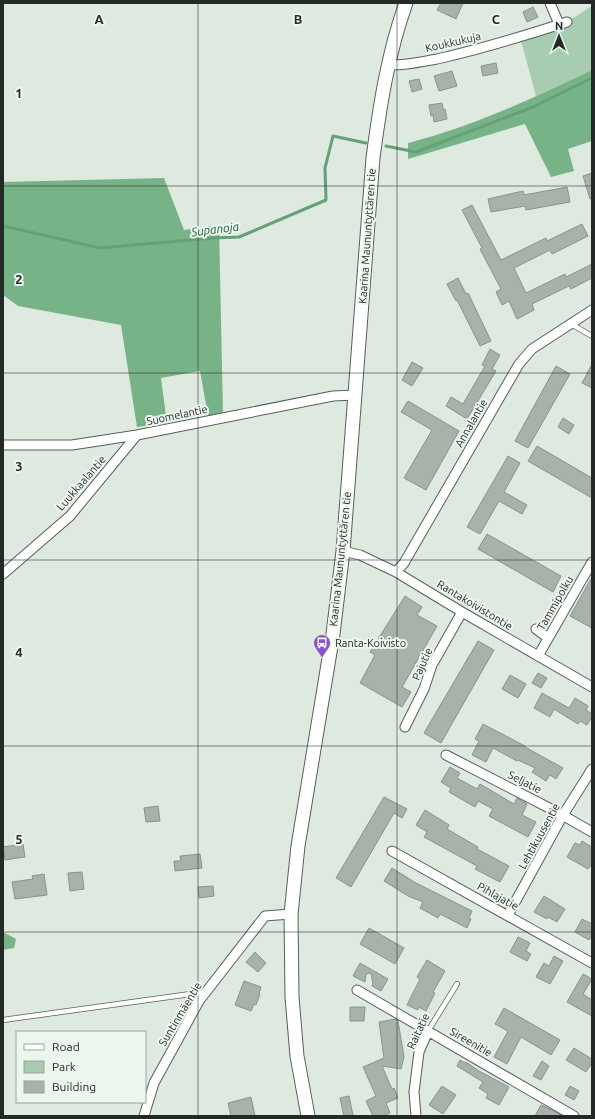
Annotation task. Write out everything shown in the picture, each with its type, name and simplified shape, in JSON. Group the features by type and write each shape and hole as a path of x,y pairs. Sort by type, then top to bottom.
{"main road":[{"name":"Kaarina Maununtyttären tie","path":"308,1116 297,1056 292,1005 291,914 298,846 333,634 343,551 373,158 378,116 388,65 398,26 406,3"}],"street":[{"name":"Koukkukuja","path":"388,65 402,66 451,56 505,42 563,23 550,3"},
{"name":"Annalantie","path":"396,572 404,563 519,364 532,349 592,310"},
{"name":"Suomelantie","path":"3,445 72,445 137,436 333,396 355,395"},
{"name":"Luukkaalantie","path":"3,574 70,516 137,436"},
{"name":"Rantakoivistontie","path":"343,551 360,555 396,572 462,612 592,686"},
{"name":"Tammipolku","path":"538,656 592,562"},
{"name":"Pajutie","path":"405,727 424,689 432,665 462,612"},
{"path":"536,629 548,638"},
{"name":"Seljatie","path":"446,755 563,815 592,832"},
{"name":"Lehtikuusentie","path":"508,915 563,815 592,769"},
{"name":"Pihlajatie","path":"392,851 592,963"},
{"name":"Suntinmäentie","path":"144,1116 154,1083 199,1001 265,916 291,914"},
{"name":"Sireenitie","path":"356,990 574,1116"},
{"name":"Raitatie","path":"416,1116 414,1092 419,1052 428,1032"}],"lane":[{"path":"570,324 592,336"},
{"name":"Raitatie","path":"428,1032 457,984"},
{"path":"3,1020 206,992"}],"green space":[{"path":"592,6 592,70 536,96 520,37 567,22"},
{"path":"592,70 592,141 568,149 574,171 551,177 525,124 408,159 408,143 455,129 502,111"},
{"path":"164,178 184,230 219,225 223,413 208,416 200,371 161,378 167,423 137,427 121,325 18,306 3,295 3,182"},
{"path":"3,932 16,939 14,948 3,950"}],"building":[{"path":"441,3 463,3 456,19 437,10"},
{"path":"533,7 538,17 527,22 523,12"},
{"path":"496,63 498,73 483,76 481,66"},
{"path":"452,71 457,86 439,91 434,76"},
{"path":"419,79 422,89 412,92 409,81"},
{"path":"442,103 447,119 434,122 429,105"},
{"path":"592,173 592,199 590,199 583,176"},
{"path":"567,187 570,202 526,210 525,206 491,212 488,199 523,191 524,195"},
{"path":"472,205 501,260 546,238 547,241 582,224 588,236 552,254 550,250 514,268 526,293 565,274 566,277 592,264 592,278 571,289 569,286 532,304 534,310 517,319 509,301 502,305 496,292 501,289 462,210"},
{"path":"458,278 466,294 468,293 491,341 480,346 457,300 456,301 447,284"},
{"path":"490,349 500,355 492,369 496,371 467,419 446,406 451,397 463,404 485,366 482,365"},
{"path":"412,362 423,368 412,386 402,380"},
{"path":"592,364 592,388 582,383"},
{"path":"556,366 570,374 528,448 515,441"},
{"path":"408,401 459,431 426,490 404,478 432,430 401,412"},
{"path":"563,418 574,425 569,434 558,427"},
{"path":"537,446 592,478 592,498 528,461"},
{"path":"508,456 520,463 504,492 527,505 522,514 499,501 480,534 467,527"},
{"path":"487,534 561,576 553,592 478,549"},
{"path":"592,577 592,628 570,616"},
{"path":"405,596 422,607 417,615 437,626 402,687 411,692 402,707 360,683 375,655 370,652"},
{"path":"478,641 494,650 441,743 424,733"},
{"path":"538,673 547,678 541,688 532,683"},
{"path":"510,675 526,684 518,698 502,689"},
{"path":"542,693 569,708 575,698 588,706 586,710 592,714 592,717 587,725 580,721 578,724 554,709 550,717 534,708"},
{"path":"483,724 563,768 556,779 550,775 546,781 532,772 535,768 518,760 517,761 493,748 486,762 472,755 479,741 475,739"},
{"path":"450,767 460,773 457,778 477,789 480,784 514,804 517,798 527,804 522,815 536,822 528,837 489,816 493,809 478,801 475,807 449,792 451,788 441,782"},
{"path":"384,797 407,809 402,818 394,813 351,887 336,878"},
{"path":"158,806 160,821 146,822 144,808"},
{"path":"425,810 449,825 447,829 478,847 477,849 509,866 500,882 475,869 477,866 424,837 427,832 416,825"},
{"path":"582,841 592,847 592,867 590,866 588,869 567,857 575,843 580,845"},
{"path":"23,844 25,857 5,860 3,847"},
{"path":"200,854 202,868 175,871 174,861 181,861 180,856"},
{"path":"392,868 416,883 472,911 469,918 471,919 467,928 440,914 438,918 420,908 423,902 408,896 384,881"},
{"path":"82,872 84,889 70,891 68,873"},
{"path":"44,874 47,895 15,899 12,882 33,879 32,876"},
{"path":"213,886 214,896 199,898 198,887"},
{"path":"544,896 565,909 557,922 548,917 547,919 534,912"},
{"path":"582,919 592,924 592,935 589,940 575,932"},
{"path":"369,928 404,948 395,964 360,944"},
{"path":"518,937 530,943 526,951 531,954 527,961 510,952"},
{"path":"255,952 266,963 258,972 246,962"},
{"path":"554,956 563,961 550,984 536,977 544,963 549,966"},
{"path":"427,960 445,971 433,992 435,993 426,1011 419,1007 418,1010 407,1005 420,979 417,977"},
{"path":"360,963 388,979 381,991 372,986 371,973 366,974 365,982 353,976"},
{"path":"583,974 592,979 583,994 592,1000 592,1016 567,1002"},
{"path":"244,981 261,987 256,1005 254,1004 251,1011 235,1005"},
{"path":"350,1007 365,1007 364,1021 350,1021"},
{"path":"504,1008 560,1040 551,1055 521,1037 507,1064 494,1057 508,1031 495,1024"},
{"path":"396,1019 398,1021 404,1057 401,1069 382,1066 392,1089 394,1088 398,1098 386,1103 390,1113 383,1116 373,1116 366,1101 376,1096 363,1067 384,1058 379,1022"},
{"path":"574,1048 592,1059 592,1063 586,1072 566,1060"},
{"path":"460,1060 509,1087 499,1105 486,1098 488,1094 479,1088 483,1082 457,1066"},
{"path":"542,1061 549,1066 541,1080 533,1076"},
{"path":"442,1086 456,1095 443,1114 429,1105"},
{"path":"570,1086 579,1091 574,1100 565,1095"},
{"path":"349,1096 353,1115 344,1116 340,1098"},
{"path":"251,1097 255,1116 231,1116 228,1103"},
{"path":"541,1105 556,1112 562,1116 535,1116"}],"waterway":[{"path":"386,146 416,152 533,107 592,78"},
{"name":"Supanoja","path":"3,226 100,248 239,237 326,200 325,168 333,136 366,143"}],"place":[{"name":"Ranta-Koivisto","path":"322,658"}]}
